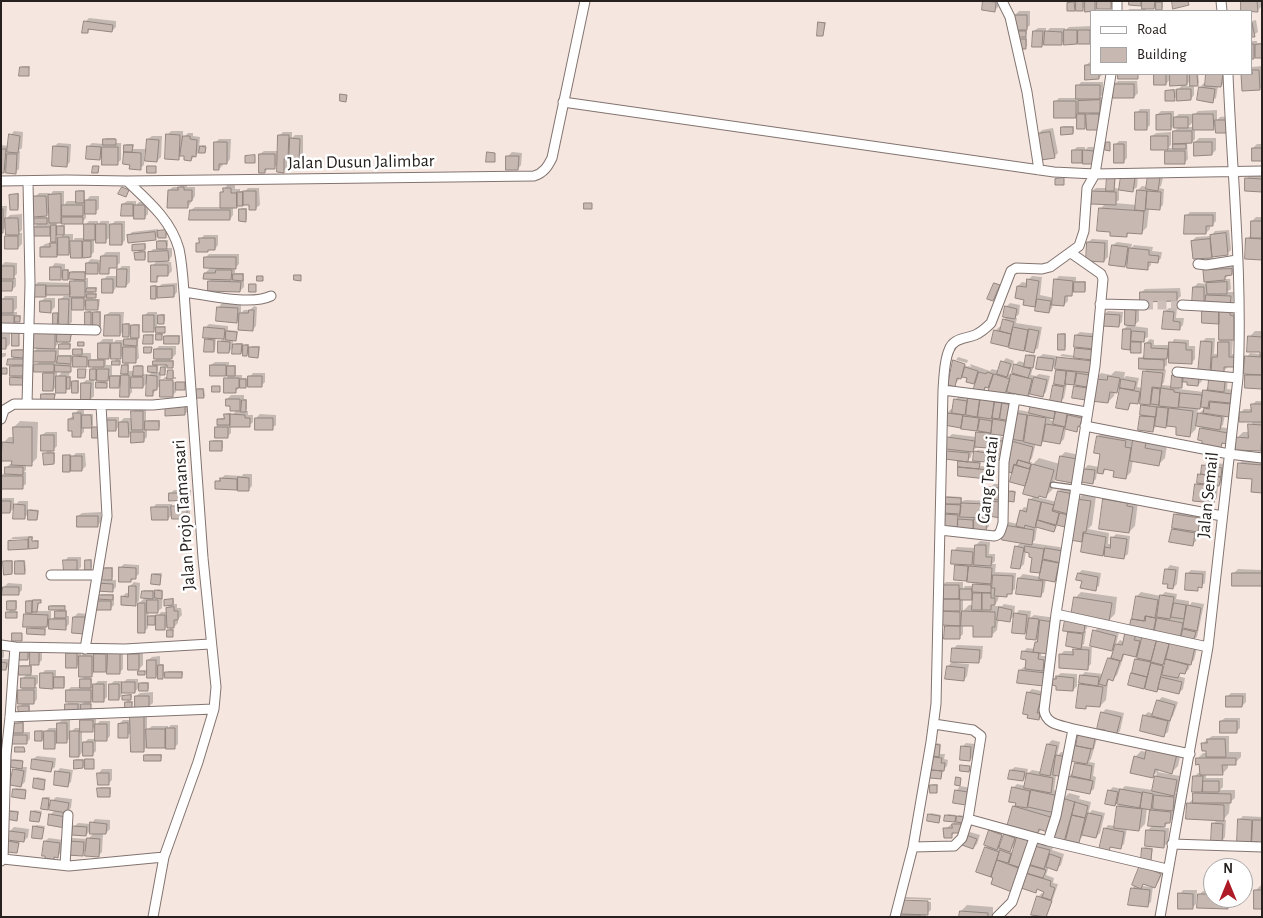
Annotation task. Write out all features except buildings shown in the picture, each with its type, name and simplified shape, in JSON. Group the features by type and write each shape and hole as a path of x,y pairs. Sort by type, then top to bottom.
{"street":[{"name":"Jalan Dusun Jalimbar","path":"1,181 534,176 546,169 552,158 584,1"},
{"path":"1002,1 1010,17 1027,92 1039,170"},
{"path":"895,917 913,847 936,704 943,390 948,351 952,344 961,338 975,335 985,330 991,323 1011,271 1016,268 1042,269 1050,267 1079,246 1082,240 1087,188 1095,174 1111,75"},
{"name":"Jalan Semail","path":"1160,917 1208,647 1238,378 1237,260 1228,75"},
{"path":"563,102 1039,170 1095,174 1262,171"},
{"name":"Jalan Projo Tamansari","path":"127,181 162,216 171,230 179,251 184,292 210,644 216,687 214,709 198,762 164,857 153,917"},
{"path":"27,404 30,284 28,182"},
{"path":"1071,253 1101,274 1103,278 1094,366 1056,614 1044,710 1045,715 1051,722 1074,729 1190,754"},
{"path":"1198,264 1206,265 1237,260"},
{"path":"184,292 240,299 270,296"},
{"path":"1100,304 1144,305"},
{"path":"1182,305 1238,308"},
{"path":"1,328 96,330"},
{"path":"1177,372 1238,378"},
{"path":"943,390 1015,399 1086,412"},
{"path":"1,399 9,406"},
{"name":"Gang Teratai","path":"940,530 994,536 1000,532 1003,523 1004,462 1015,399"},
{"path":"1,419 4,410 14,404 153,405 192,401"},
{"path":"86,649 108,516 101,405"},
{"path":"1085,426 1229,454 1262,458"},
{"path":"1075,488 1222,516"},
{"path":"51,575 97,575"},
{"path":"1056,614 1208,647"},
{"path":"1,646 125,649 210,644"},
{"path":"15,647 10,717 4,755 2,860 65,866 164,857"},
{"path":"10,717 214,709"},
{"path":"913,847 939,848 954,846 962,838 968,819 980,736 973,730 934,724"},
{"path":"1048,842 1056,816 1074,729"},
{"path":"65,866 68,815"},
{"path":"968,819 1048,842 1168,869"},
{"path":"998,917 1012,902 1034,838"},
{"path":"1172,844 1262,847"}],"lane":[{"path":"1053,485 1075,488"}],"tunnel":[{"path":"1144,305 1182,305"}]}
